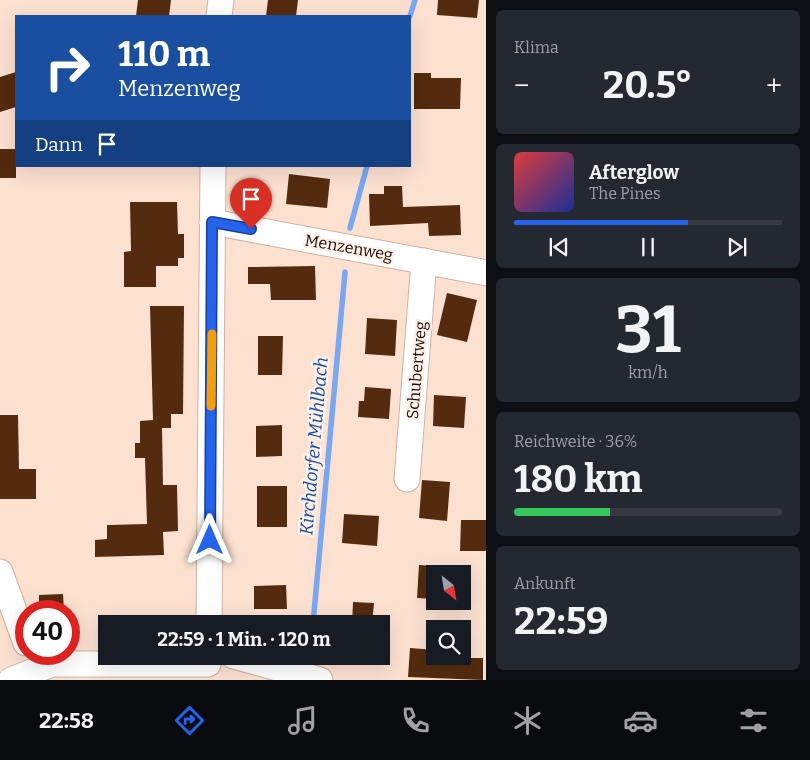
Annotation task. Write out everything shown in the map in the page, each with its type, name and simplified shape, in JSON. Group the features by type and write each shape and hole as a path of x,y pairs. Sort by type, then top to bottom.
{"street":[{"path":"219,15 221,0"},
{"path":"209,615 213,167"},
{"name":"Menzenweg","path":"212,222 486,273"},
{"name":"Schubertweg","path":"407,479 424,261"},
{"path":"0,572 15,614"},
{"path":"11,680 28,665"},
{"path":"80,665 208,667"},
{"path":"266,665 320,680"}],"building":[{"path":"138,0 171,0 169,15 136,15"},
{"path":"268,0 298,0 296,15 266,15"},
{"path":"438,0 479,0 477,18 437,15"},
{"path":"15,72 15,107 0,112 0,77"},
{"path":"414,73 431,73 431,78 461,78 460,109 414,109"},
{"path":"0,149 15,149 16,178 0,178"},
{"path":"289,174 330,179 327,208 286,204"},
{"path":"384,186 402,186 403,207 460,205 461,235 429,236 428,223 370,226 369,194 384,194"},
{"path":"130,202 177,202 178,234 184,234 184,258 178,258 178,266 156,266 156,287 124,287 124,252 131,251"},
{"path":"315,266 316,300 271,300 270,284 248,284 248,267"},
{"path":"447,293 477,300 467,342 437,335"},
{"path":"150,306 184,306 183,414 171,414 171,428 162,428 163,485 177,485 178,531 163,532 164,555 95,557 95,540 107,539 107,525 147,524 145,458 135,458 135,443 140,443 140,421 153,420"},
{"path":"367,318 397,320 395,356 365,354"},
{"path":"258,336 283,336 282,375 258,375"},
{"path":"365,387 391,389 389,419 358,417 359,401 364,401"},
{"path":"434,395 466,397 464,428 433,426"},
{"path":"0,415 18,415 19,469 36,469 36,499 0,499"},
{"path":"282,425 282,456 256,457 256,426"},
{"path":"422,480 450,482 447,521 419,518"},
{"path":"257,486 287,486 287,527 257,527"},
{"path":"344,514 379,516 377,546 342,543"},
{"path":"461,520 486,520 486,551 460,551"},
{"path":"419,565 426,565 426,598 417,598"},
{"path":"286,585 287,609 254,609 254,586"},
{"path":"63,594 63,600 39,600 39,595"},
{"path":"353,602 374,603 373,615 352,615"},
{"path":"410,648 426,649 426,665 471,665 471,658 483,658 483,680 408,677"}],"waterway":[{"name":"Kirchdorfer Mühlbach","path":"410,15 415,0"},
{"name":"Kirchdorfer Mühlbach","path":"350,228 367,167"},
{"name":"Kirchdorfer Mühlbach","path":"314,615 345,272"}],"slow traffic":[{"path":"211,406 212,334"}],"route":[{"path":"210,540 212,222 251,229"}]}
